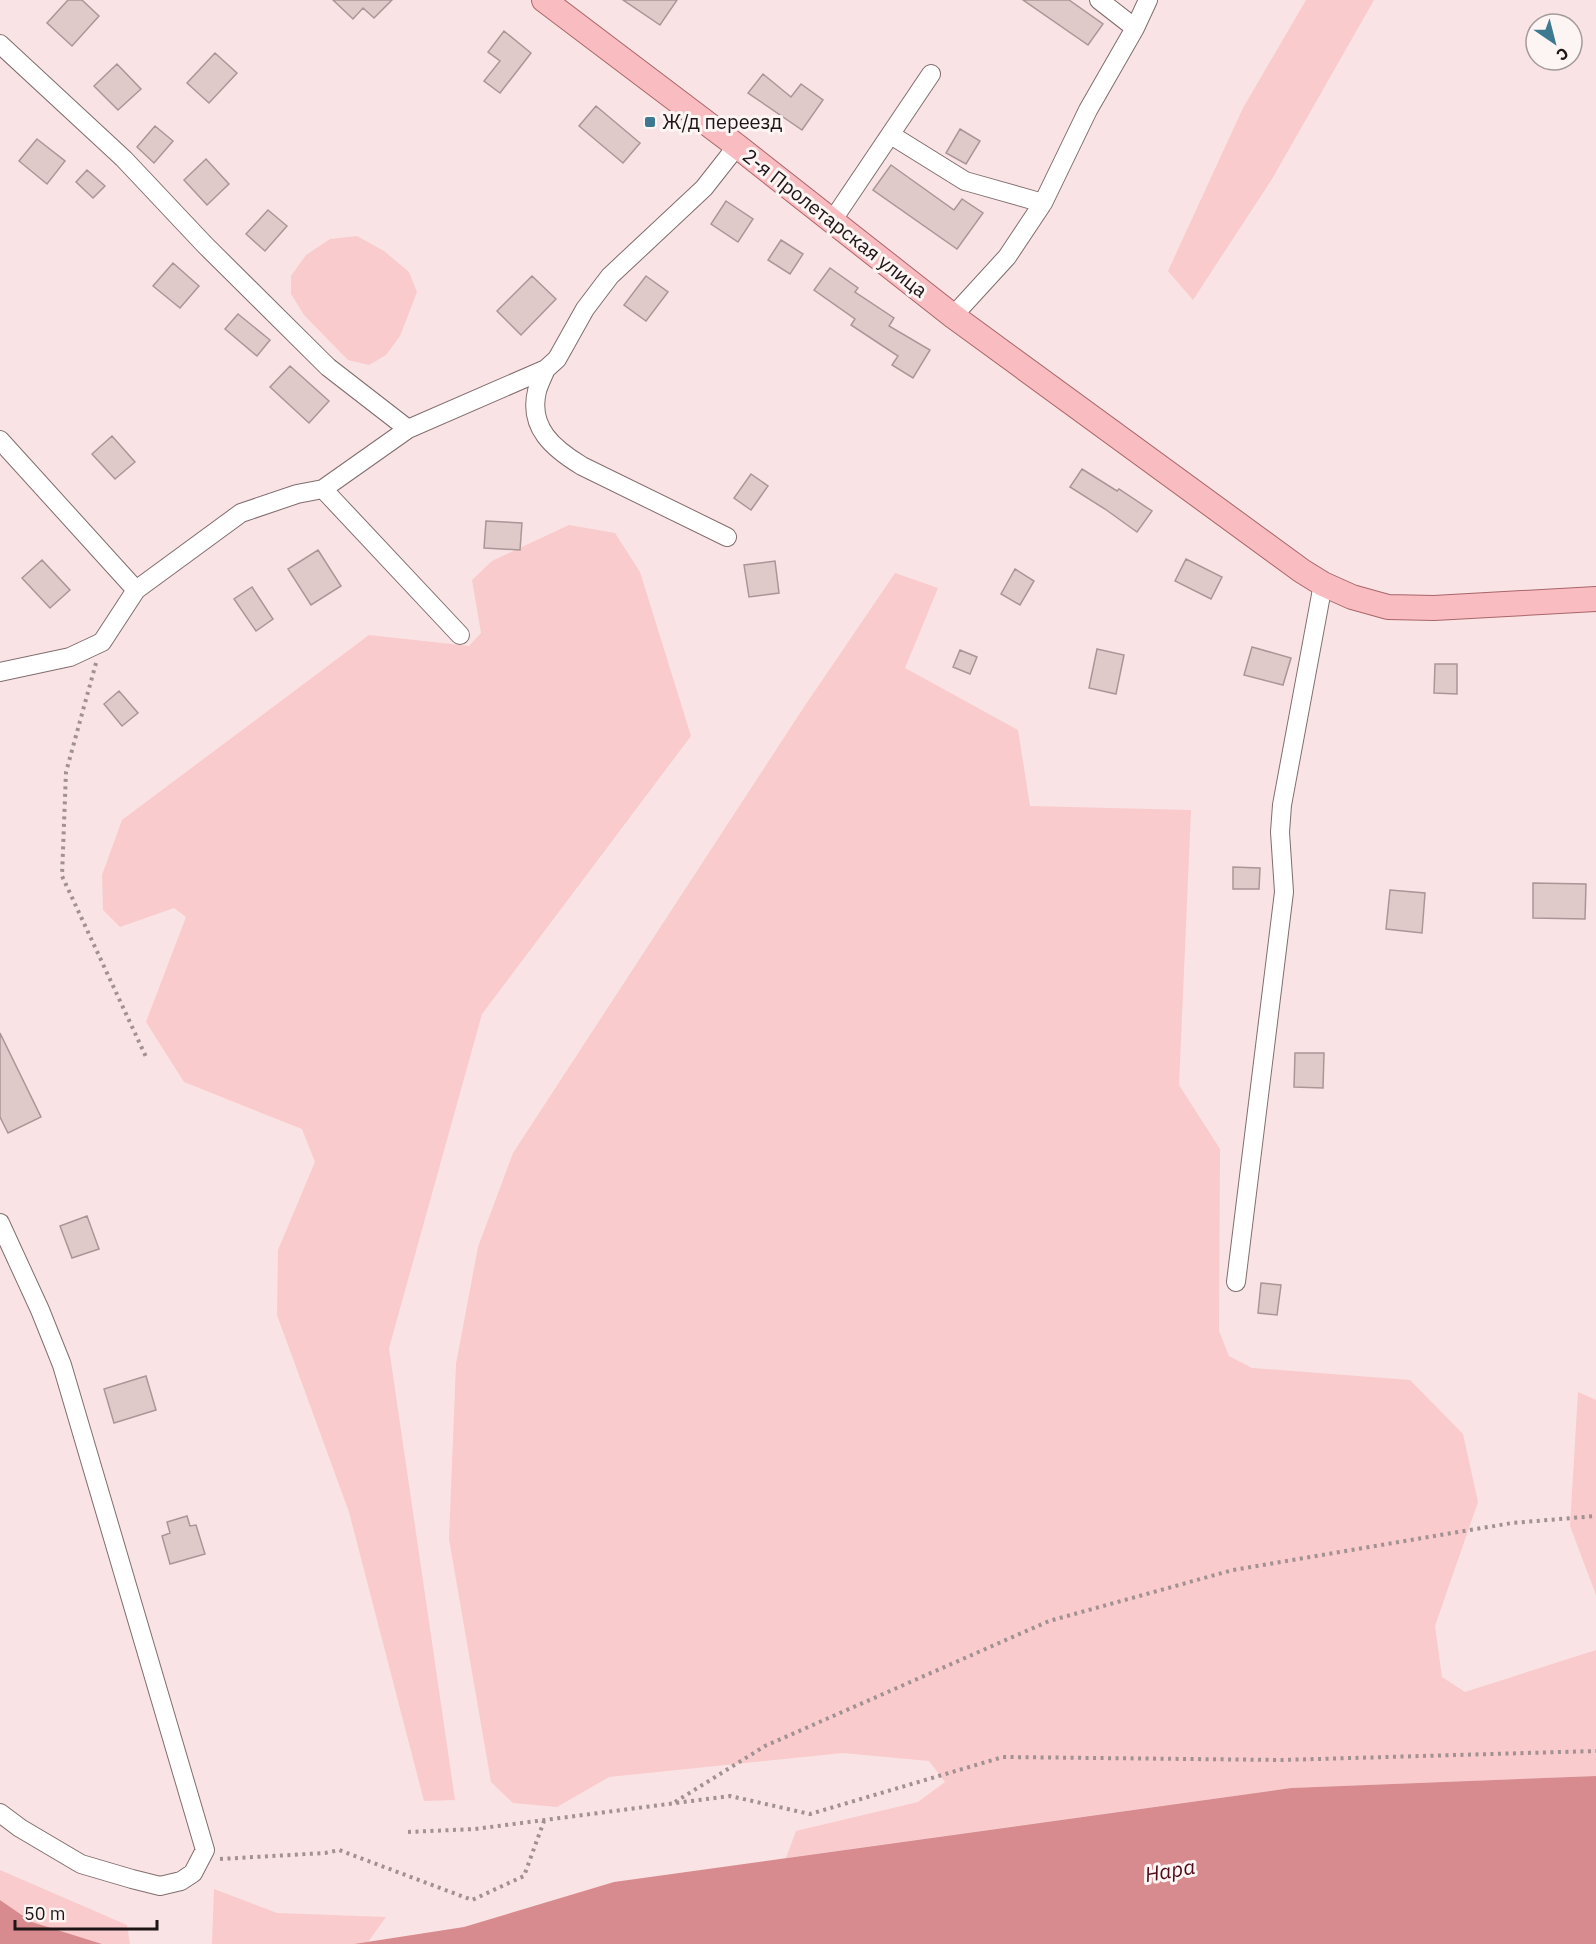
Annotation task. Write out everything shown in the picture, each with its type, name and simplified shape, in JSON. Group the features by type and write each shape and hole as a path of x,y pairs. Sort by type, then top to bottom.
{"main road":[{"name":"2-я Пролетарская улица","path":"544,0 737,146 953,316 1323,584 1352,597 1388,607 1434,608 1596,599"}],"street":[{"path":"1099,0 1135,28"},
{"path":"953,316 1007,257 1042,203 1088,110 1135,28 1148,0"},
{"path":"0,44 124,159 205,245 328,367 408,429"},
{"path":"832,221 931,74"},
{"path":"891,135 965,181 1042,203"},
{"path":"0,672 70,657 102,642 136,590 241,513 323,489 408,429 546,369 557,358 585,309 610,276 704,188 737,146"},
{"path":"546,369 537,392 536,416 545,437 561,453 582,466 728,537"},
{"path":"0,440 136,590"},
{"path":"323,489 460,635"},
{"path":"1236,1282 1284,892 1280,832 1282,805 1323,584"},
{"path":"0,1223 40,1310 62,1365 205,1850 193,1873 181,1881 160,1886 81,1864 20,1828 0,1813"}],"path":[{"path":"102,642 66,772 62,876 147,1059"},
{"path":"672,1804 765,1746 1049,1621 1233,1570 1512,1523 1596,1516"},
{"path":"408,1832 475,1829 730,1796 810,1814 1003,1757 1282,1760 1596,1751"},
{"path":"205,1850 215,1859 325,1853 339,1850 471,1900 524,1876 544,1821"}],"shaded area":[{"path":"1306,0 1374,0 1272,179 1193,300 1168,271 1243,108"},
{"path":"357,236 384,251 409,272 417,292 400,336 386,355 369,365 348,360 304,315 291,294 291,276 306,255 330,239"},
{"path":"569,525 615,533 640,572 691,736 482,1014 389,1348 455,1800 424,1801 349,1512 277,1315 278,1250 315,1162 302,1129 184,1082 146,1022 186,917 174,908 120,927 103,910 102,875 122,820 369,635 469,646 481,633 472,580 492,561"},
{"path":"895,573 938,588 905,668 1018,730 1030,806 1191,810 1179,1085 1220,1149 1219,1331 1229,1356 1252,1368 1410,1380 1463,1434 1478,1502 1435,1626 1442,1677 1465,1692 1596,1650 1596,1776 1291,1788 786,1858 796,1831 918,1802 945,1782 929,1761 843,1753 609,1777 557,1807 513,1803 491,1782 449,1539 456,1364 478,1247 513,1153 804,707"},
{"path":"1578,1392 1596,1400 1596,1595 1570,1526"},
{"path":"0,1870 127,1925 130,1944 102,1944 32,1922 0,1900"},
{"path":"214,1889 277,1913 386,1917 368,1942 354,1944 212,1944"}],"water":[{"name":"Нара","path":"1596,1776 1596,1944 354,1944 464,1927 614,1882 1291,1788"},
{"path":"0,1900 32,1922 102,1944 0,1944"}],"building":[{"path":"68,0 82,0 99,16 72,46 47,23"},
{"path":"333,0 392,0 374,18 363,8 353,19"},
{"path":"623,0 677,0 660,25"},
{"path":"1023,0 1069,0 1103,24 1088,45"},
{"path":"504,31 531,53 500,93 484,81 500,61 488,52"},
{"path":"215,53 237,73 209,103 187,83"},
{"path":"117,64 141,89 118,110 94,86"},
{"path":"763,74 791,97 801,84 823,100 802,130 748,93"},
{"path":"596,106 640,143 623,163 579,126"},
{"path":"155,126 173,141 154,163 137,147"},
{"path":"960,129 980,141 966,164 946,153"},
{"path":"37,139 65,161 47,184 19,161"},
{"path":"206,159 229,184 207,205 184,180"},
{"path":"891,165 954,210 962,199 983,213 957,249 873,190"},
{"path":"87,170 105,186 93,198 76,182"},
{"path":"726,201 753,219 738,242 711,224"},
{"path":"268,210 287,226 265,251 246,234"},
{"path":"781,240 803,254 790,274 768,260"},
{"path":"173,263 199,286 180,308 153,286"},
{"path":"830,268 858,288 855,292 894,318 889,326 930,350 913,378 892,365 898,356 851,325 855,319 814,290"},
{"path":"532,276 556,299 521,335 497,311"},
{"path":"646,276 668,292 646,321 624,305"},
{"path":"238,314 270,340 257,356 225,329"},
{"path":"290,366 329,401 309,423 270,387"},
{"path":"112,436 135,462 115,479 92,454"},
{"path":"1082,469 1117,491 1119,489 1152,511 1137,532 1070,487"},
{"path":"751,474 768,486 751,510 734,498"},
{"path":"486,521 522,523 520,550 484,548"},
{"path":"318,550 341,586 311,605 288,569"},
{"path":"1186,559 1222,577 1211,599 1175,581"},
{"path":"42,560 70,590 50,608 22,578"},
{"path":"775,561 779,593 749,597 744,565"},
{"path":"1015,569 1034,581 1020,605 1001,594"},
{"path":"252,587 273,619 256,631 234,599"},
{"path":"1252,647 1291,658 1283,685 1244,675"},
{"path":"1097,649 1124,655 1116,694 1089,688"},
{"path":"960,650 977,657 970,674 953,667"},
{"path":"1435,664 1457,664 1457,694 1434,693"},
{"path":"119,691 138,713 122,726 104,704"},
{"path":"1233,867 1260,868 1259,889 1233,889"},
{"path":"1533,883 1586,884 1585,919 1533,918"},
{"path":"1390,890 1425,893 1422,933 1386,929"},
{"path":"0,1033 41,1117 8,1133 0,1117"},
{"path":"1295,1053 1324,1053 1323,1088 1294,1087"},
{"path":"87,1216 99,1249 72,1258 60,1226"},
{"path":"1261,1283 1281,1285 1277,1315 1258,1313"},
{"path":"146,1376 156,1410 114,1423 104,1389"},
{"path":"187,1516 190,1526 196,1525 205,1554 170,1564 162,1536 170,1533 167,1522"}],"place":[{"name":"Ж/д переезд","path":"650,122"}]}
